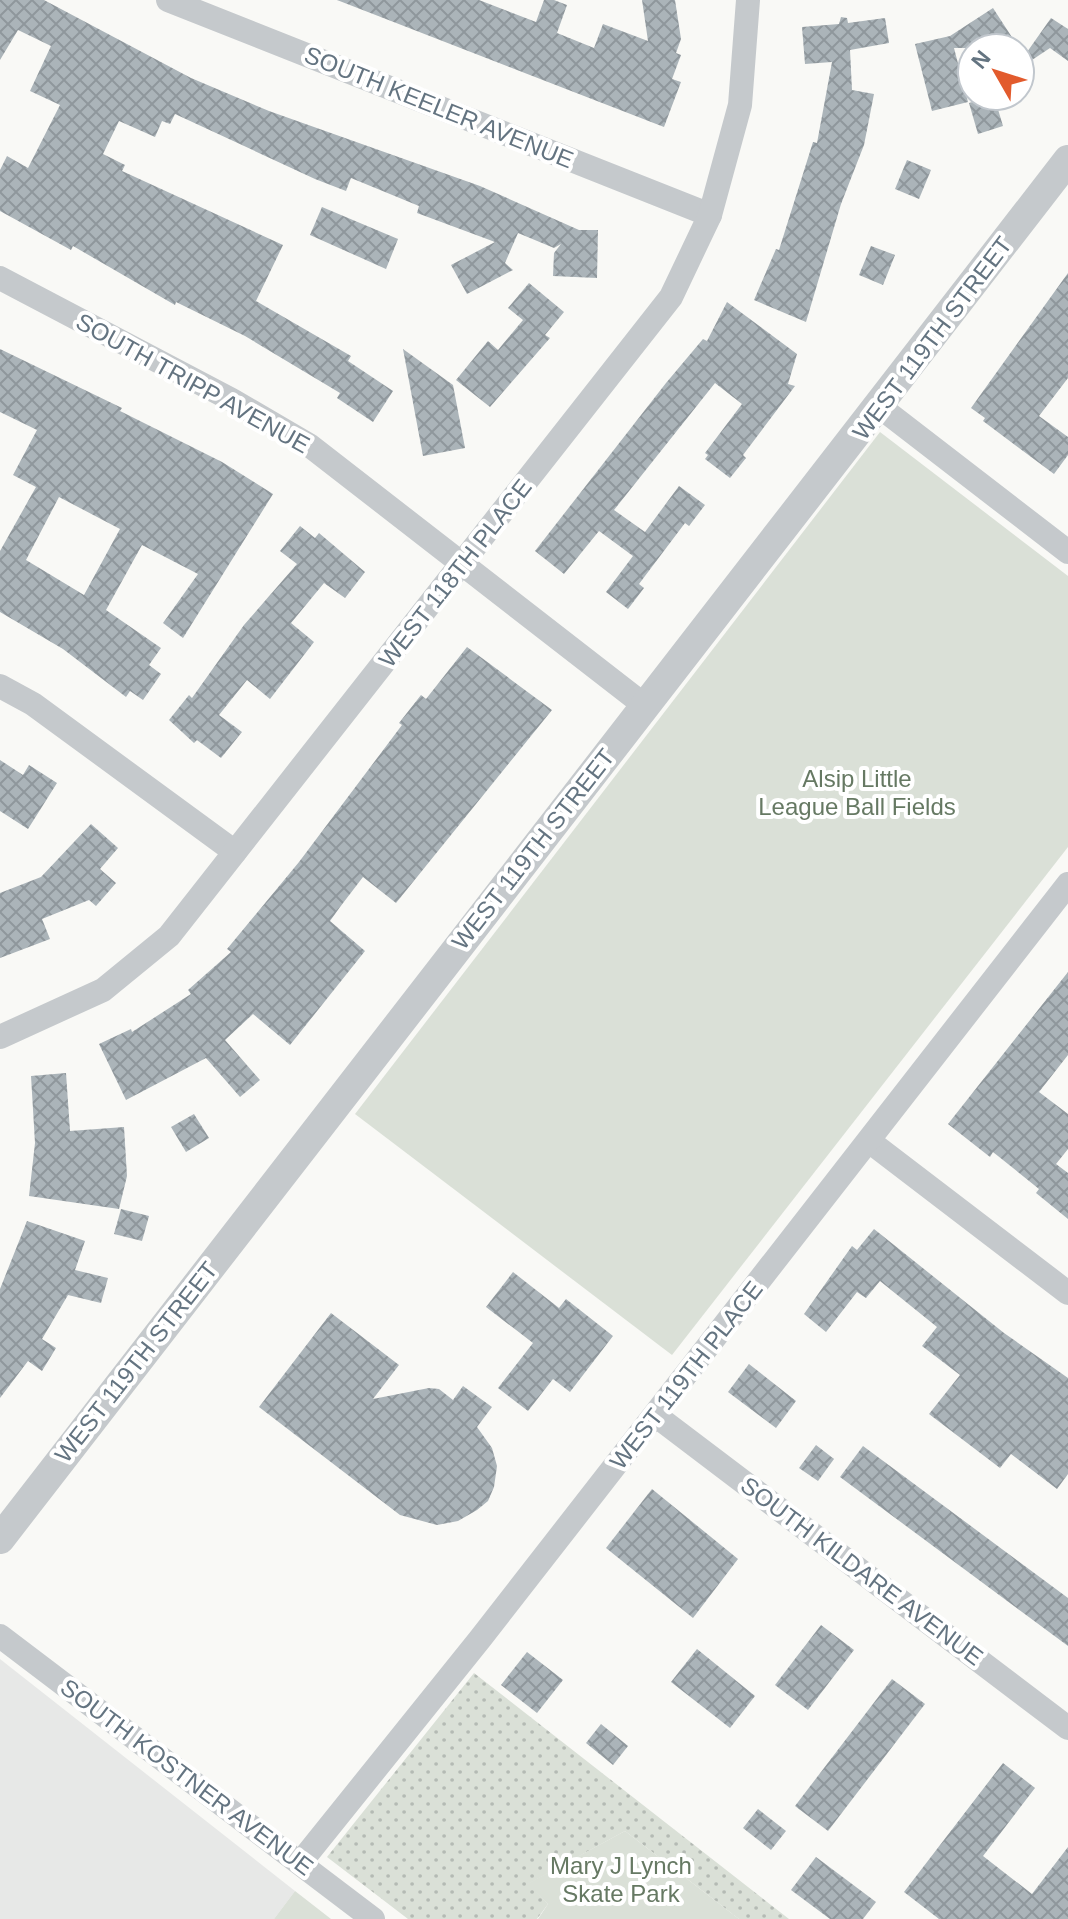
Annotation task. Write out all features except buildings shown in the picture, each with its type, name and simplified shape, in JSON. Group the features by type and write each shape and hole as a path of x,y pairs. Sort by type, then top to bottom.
{"street":[{"name":"SOUTH KEELER AVENUE","path":"168,0 710,215"},
{"name":"WEST 118TH PLACE","path":"0,1037 103,990 169,936 671,297 710,215 740,105 748,0"},
{"name":"WEST 119TH STREET","path":"0,1539 644,705 880,407 1068,160"},
{"name":"SOUTH TRIPP AVENUE","path":"0,278 232,400 309,445 644,705"},
{"path":"880,407 1068,552"},
{"path":"0,686 33,704 235,852"},
{"name":"WEST 119TH PLACE","path":"300,1863 655,1415 1068,884"},
{"path":"869,1141 1068,1293"},
{"name":"SOUTH KILDARE AVENUE","path":"655,1415 1068,1728"},
{"name":"SOUTH KOSTNER AVENUE","path":"0,1636 373,1919"}],"shaded area":[{"path":"0,1659 295,1891 274,1919 0,1919"}],"green space":[{"name":"Alsip Little League Ball Fields","path":"880,432 1068,576 1068,847 672,1355 355,1114"},
{"path":"474,1673 789,1919 739,1919 625,1831 528,1884 548,1904 537,1919 408,1919 327,1857"},
{"name":"Mary J Lynch Skate Park","path":"625,1831 739,1919 538,1919 548,1904 527,1884"},
{"path":"295,1891 331,1919 274,1919"}]}
